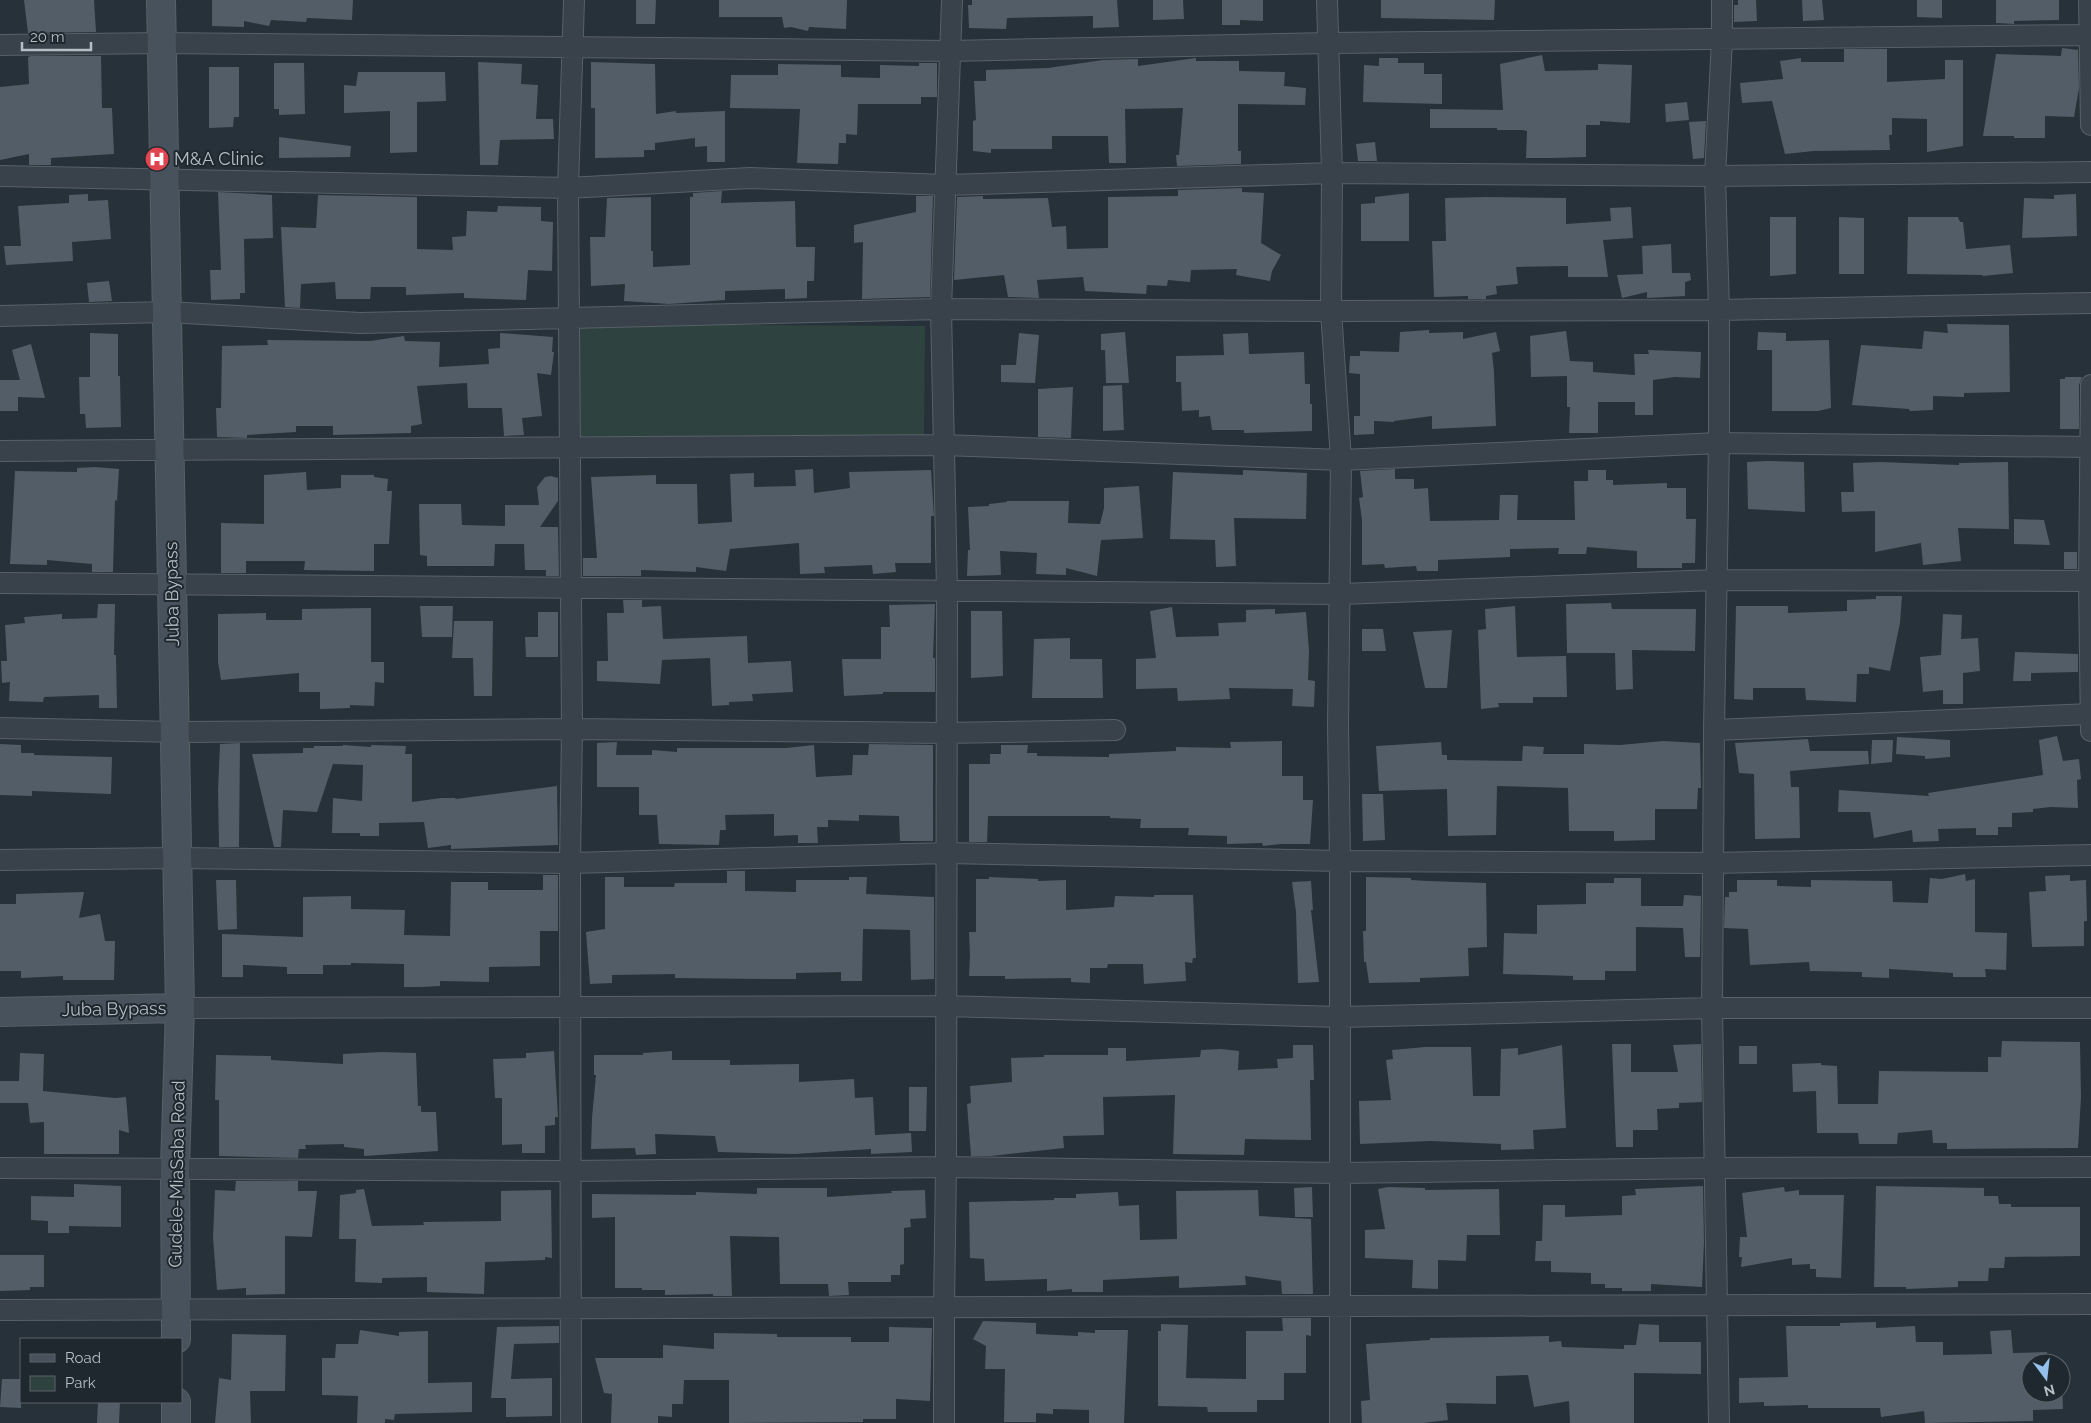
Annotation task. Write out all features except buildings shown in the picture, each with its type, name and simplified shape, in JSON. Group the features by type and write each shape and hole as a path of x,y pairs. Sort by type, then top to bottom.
{"main road":[{"name":"Juba Bypass","path":"0,1012 180,1008 162,0"},
{"name":"Gudele-MiaSaba Road","path":"176,1338 175,1167 180,1008"},
{"path":"176,1403 176,1423"}],"street":[{"path":"571,1423 570,863 572,729 568,188 574,0"},
{"path":"944,1423 946,590 941,309 947,185 952,0"},
{"path":"1327,0 1332,173 1331,311 1341,460 1341,594 1338,725 1340,861 1340,1423"},
{"path":"1719,1423 1712,1008 1719,443 1719,310 1715,176 1722,40 1722,0"},
{"path":"2090,0 2091,125"},
{"path":"0,45 162,42 950,52 1328,43 2090,35"},
{"path":"0,176 568,188 750,178 947,185 1332,173 1715,176 2091,172"},
{"path":"0,316 167,312 360,323 941,309 1719,310 2091,303"},
{"path":"1714,730 2091,720 2091,385"},
{"path":"0,451 944,445 1341,460 1719,443 2090,447"},
{"path":"0,583 1341,594 1716,580 2090,581"},
{"path":"0,728 175,732 572,729 945,733 1115,730"},
{"path":"0,860 178,858 570,863 946,853 1340,861 1714,863 2091,855"},
{"path":"180,1008 945,1006 1340,1017 1712,1008 2091,1008"},
{"path":"0,1168 175,1167 570,1171 946,1167 1340,1173 1714,1168 2091,1167"},
{"path":"0,1310 2091,1304"}],"green space":[{"path":"576,324 925,326 924,438 575,436"}],"place":[{"name":"M&A Clinic","path":"157,159"}]}
